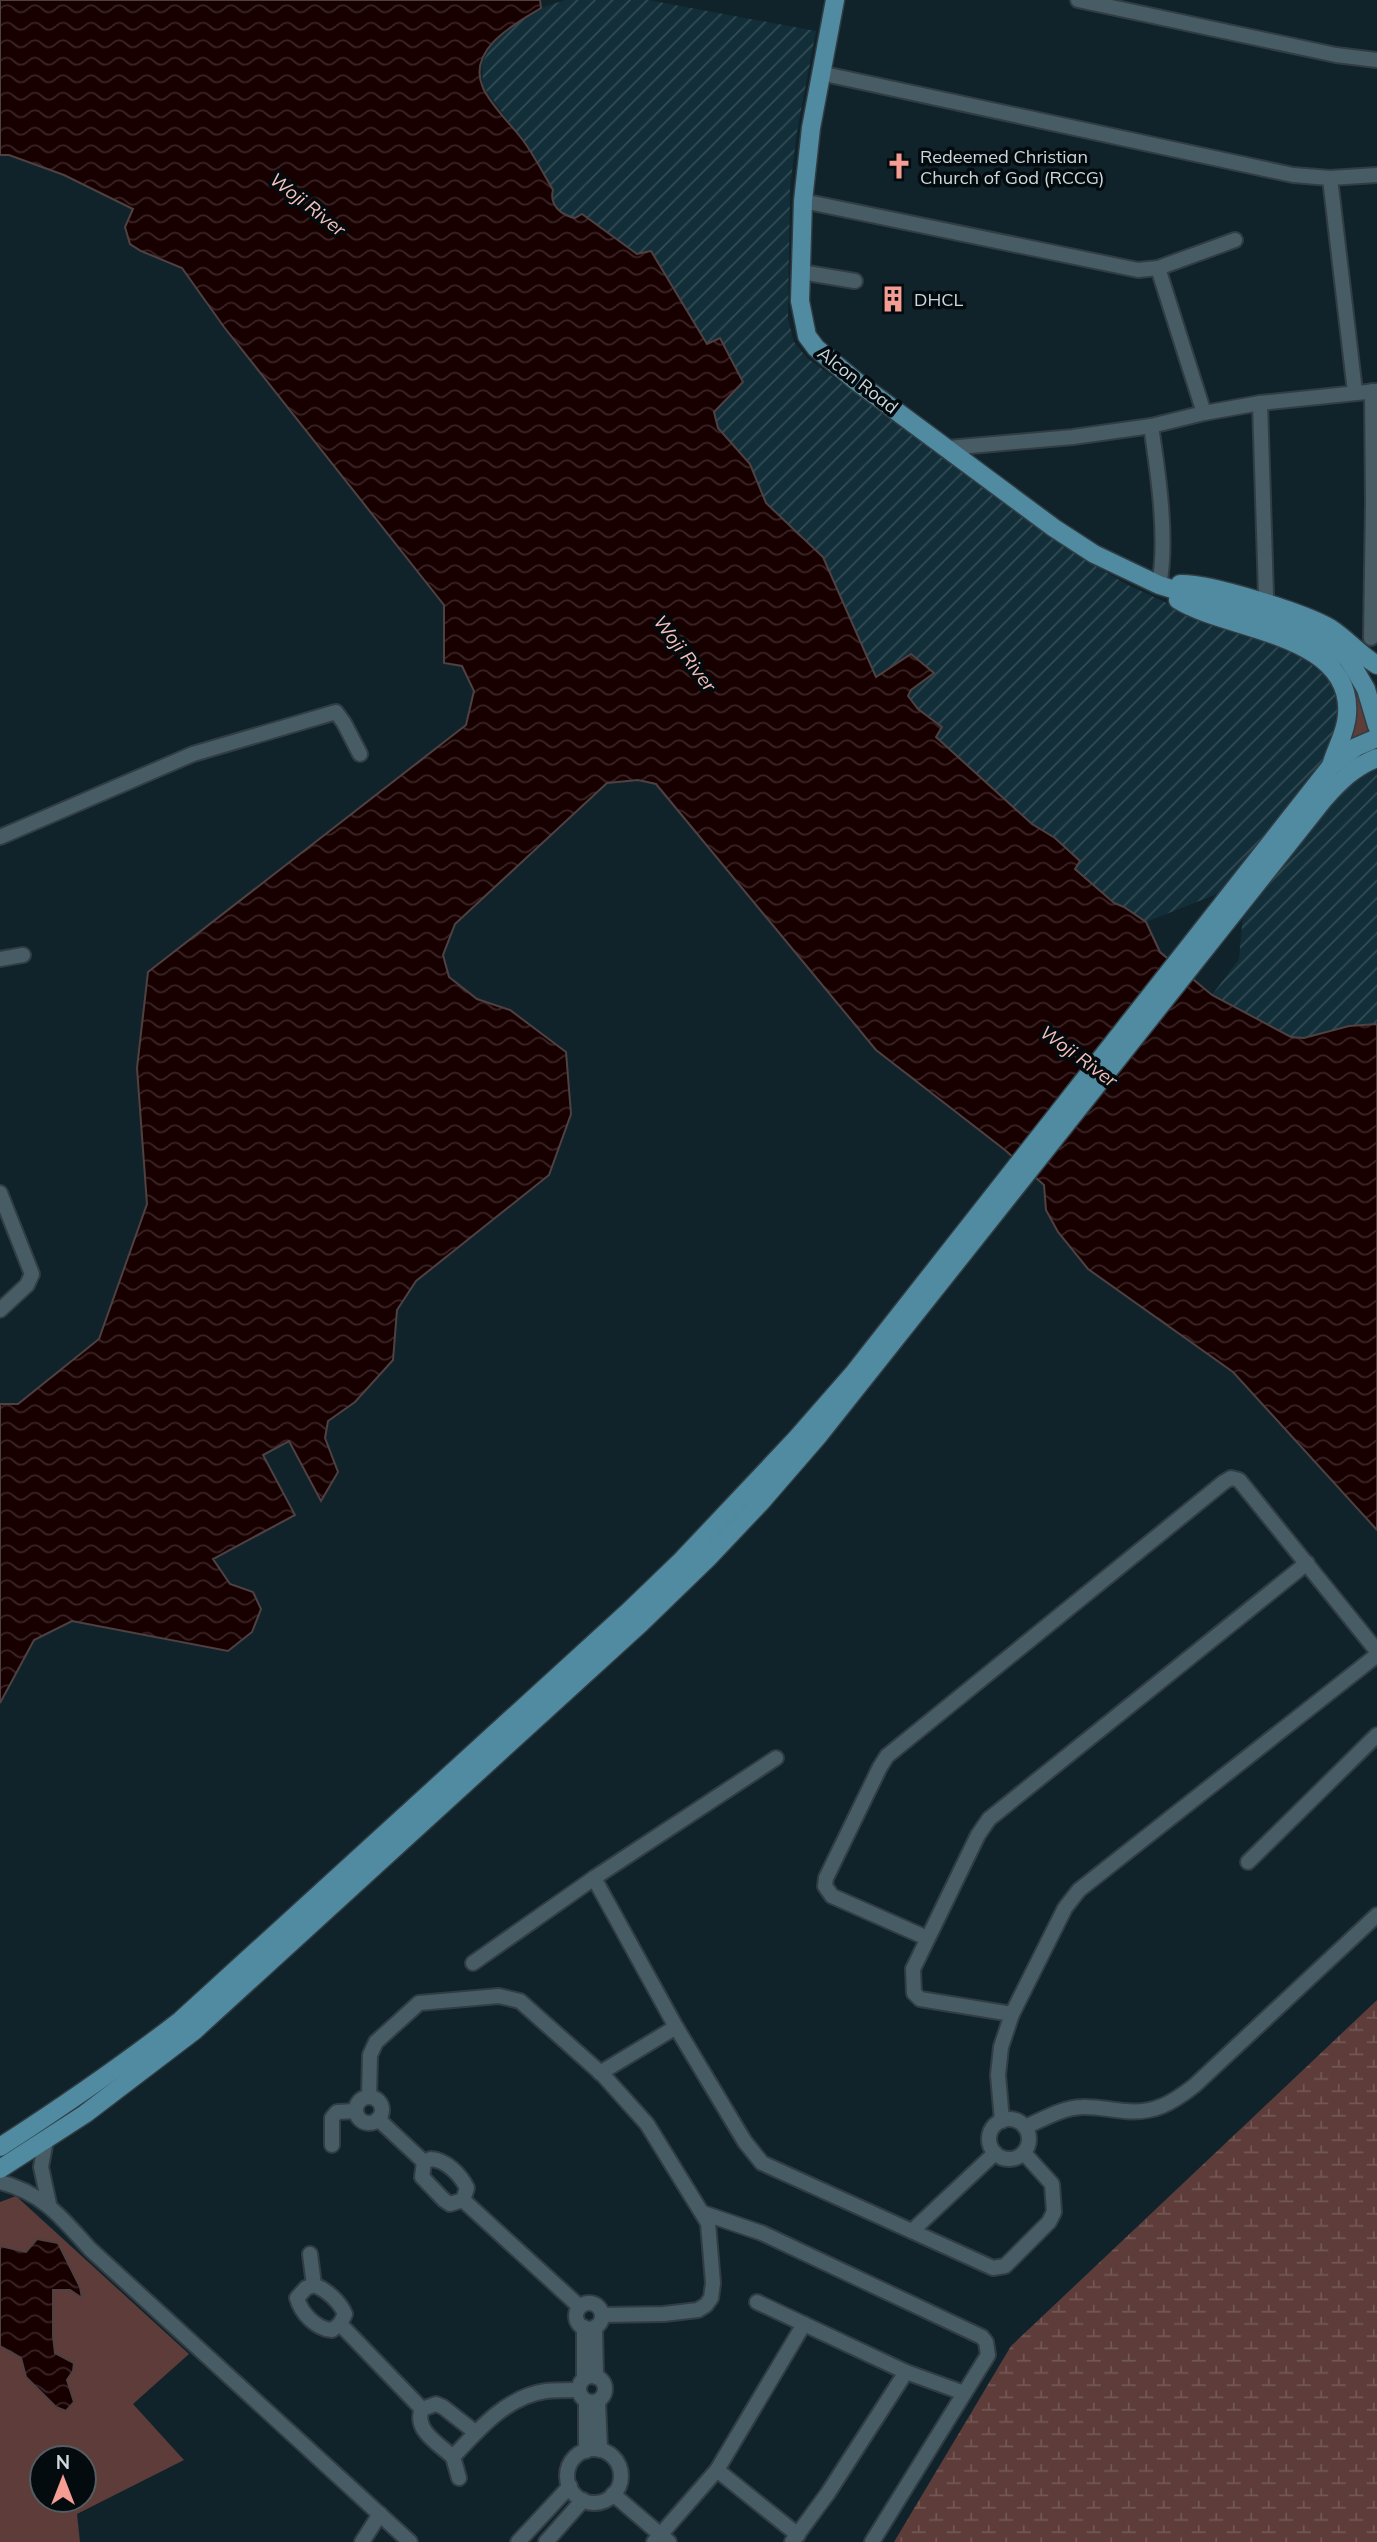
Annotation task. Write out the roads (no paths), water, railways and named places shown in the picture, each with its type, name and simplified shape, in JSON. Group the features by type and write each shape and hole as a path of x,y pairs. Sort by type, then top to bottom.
{"main road":[{"name":"Alcon Road","path":"835,0 811,128 803,201 800,301 807,336 816,348 857,382 1072,541 1159,585"},
{"path":"1159,585 1206,586 1310,619 1335,632 1377,664"},
{"path":"1159,585 1291,626 1325,640 1348,659 1366,689 1377,726"},
{"path":"0,2168 85,2114 194,2031 631,1632 708,1558 761,1502 819,1434 1004,1192 1235,899 1331,766 1345,728 1347,713 1344,689 1336,674 1323,661 1296,643 1196,609 1170,595 1159,585"},
{"path":"1331,766 1356,747 1377,738"},
{"path":"1235,899 1343,778 1356,767 1377,758"},
{"path":"0,2147 73,2100 181,2020 627,1613 682,1560 797,1438 1004,1192"}],"street":[{"path":"1077,0 1336,55 1377,60"},
{"path":"820,73 1293,174 1330,178 1377,175"},
{"path":"1330,178 1355,392"},
{"path":"803,201 1144,271 1235,240"},
{"path":"1158,268 1204,413"},
{"path":"801,272 855,281"},
{"path":"948,448 1073,437 1152,426 1261,402 1375,391 1374,612 1371,638"},
{"path":"1261,402 1266,596"},
{"path":"1152,426 1159,487 1163,568 1159,585"},
{"path":"0,837 192,754 336,712 360,754"},
{"path":"0,959 23,955"},
{"path":"0,1193 32,1274 27,1285 0,1310"},
{"path":"927,1938 832,1896 825,1886 826,1878 887,1756 1231,1478 1239,1480 1377,1653 1079,1890 1065,1908 1012,2014 1001,2047 998,2075 1002,2120"},
{"path":"1012,2014 920,1999 914,1993 913,1969 978,1835 989,1819 1307,1563"},
{"path":"1248,1862 1377,1735"},
{"path":"473,1963 594,1878 776,1758"},
{"path":"594,1878 676,2027 745,2142 762,2163 993,2268 1005,2266 1049,2222 1054,2211 1052,2183 1024,2153"},
{"path":"1026,2127 1063,2110 1081,2107 1127,2112 1154,2110 1171,2104 1194,2086 1377,1915"},
{"path":"369,2097 369,2064 376,2042 419,2003 499,1996 520,2001 600,2073 647,2124 703,2213 708,2223 713,2283 711,2298 706,2305 686,2313 594,2323 577,2319 580,2307"},
{"path":"600,2073 676,2027"},
{"path":"369,2097 381,2105 381,2113 373,2122 364,2122 356,2111 359,2101 369,2097"},
{"path":"332,2145 332,2118 337,2112 356,2111"},
{"path":"378,2119 424,2162"},
{"path":"1014,2119 1026,2127 1030,2140 1024,2153 1013,2159 1000,2157 995,2153 989,2136 995,2125 1002,2120 1014,2119"},
{"path":"46,2140 41,2166 49,2204"},
{"path":"912,2231 995,2153"},
{"path":"424,2162 431,2159 443,2161 467,2188 463,2200"},
{"path":"424,2162 422,2177 443,2200 450,2204 463,2200"},
{"path":"0,2182 26,2191 49,2204 90,2249 410,2542"},
{"path":"463,2200 580,2307"},
{"path":"703,2213 762,2233 982,2337 986,2342 988,2355 872,2542"},
{"path":"310,2254 314,2286"},
{"path":"306,2288 321,2288 341,2306 345,2314 340,2324 332,2330 323,2329 300,2309 297,2298 306,2288"},
{"path":"757,2302 906,2372 964,2393"},
{"path":"580,2307 592,2303 599,2307 594,2323 589,2390 593,2451"},
{"path":"340,2324 422,2409"},
{"path":"613,2494 661,2540 717,2470 804,2324"},
{"path":"717,2470 795,2539 906,2372"},
{"path":"453,2457 475,2432 510,2404 526,2396 545,2391 589,2390"},
{"path":"459,2478 453,2457 421,2427 418,2418 422,2409 436,2404 475,2432"},
{"path":"593,2451 613,2457 621,2473 613,2494 604,2501 595,2503 578,2498 569,2486 567,2475 573,2459 593,2451"},
{"path":"518,2542 569,2486"},
{"path":"546,2542 583,2500"},
{"path":"362,2542 380,2515"}],"water":[{"name":"Woji River","path":"0,0 540,0 541,8 507,30 487,50 481,61 483,88 534,158 553,190 553,200 557,208 575,218 582,214 637,254 651,251 707,344 720,338 743,382 714,412 718,428 750,464 766,503 823,557 876,677 911,654 934,673 911,690 908,696 918,709 942,727 936,737 1032,824 1055,838 1080,861 1075,869 1114,903 1146,922 1160,952 1212,995 1291,1037 1304,1038 1349,1026 1377,1024 1377,1530 1233,1372 1088,1269 1058,1232 1046,1210 1044,1185 1005,1150 876,1050 656,784 638,780 607,783 455,924 443,955 449,977 477,999 510,1010 566,1052 571,1114 549,1175 416,1281 397,1310 393,1360 355,1402 328,1421 325,1438 338,1472 321,1501 289,1441 263,1455 295,1515 213,1559 230,1584 253,1592 261,1609 252,1632 228,1651 72,1621 34,1640 0,1703 0,1404 18,1404 99,1339 147,1204 137,1068 148,972 466,725 474,691 462,666 444,663 444,605 224,327 182,268 130,244 125,227 133,209 64,175 9,155 0,155"},
{"path":"37,2239 58,2243 80,2287 82,2298 70,2290 53,2290 55,2353 74,2363 73,2371 67,2380 74,2402 66,2411 56,2407 26,2377 21,2358 0,2346 0,2246 26,2252"}],"place":[{"name":"Redeemed Christian Church of God (RCCG)","path":"899,166"},
{"name":"DHCL","path":"893,299"}]}
